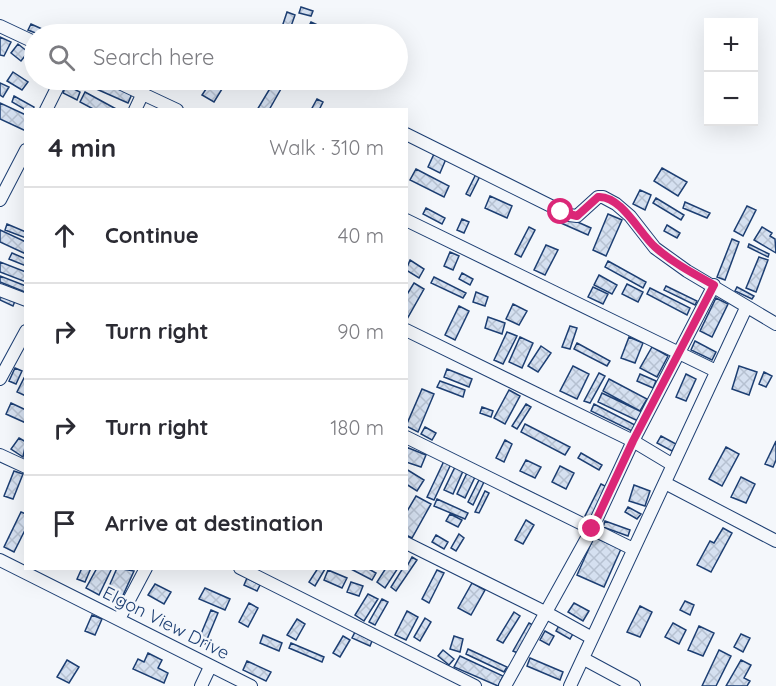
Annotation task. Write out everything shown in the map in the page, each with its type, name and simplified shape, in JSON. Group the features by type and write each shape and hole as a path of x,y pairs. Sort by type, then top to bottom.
{"street":[{"path":"0,26 24,37"},
{"path":"47,108 56,90"},
{"path":"136,90 173,108"},
{"path":"136,108 143,93"},
{"path":"408,135 568,215 577,216 598,197 608,199 630,216 655,248 746,308 776,324"},
{"path":"0,200 24,154"},
{"path":"408,221 716,371"},
{"path":"505,686 592,529 633,441 714,285"},
{"path":"0,290 24,299"},
{"path":"570,686 746,308"},
{"path":"408,331 633,441 673,465"},
{"path":"0,379 20,354 24,339"},
{"path":"408,438 633,549"},
{"path":"0,455 24,466"},
{"path":"665,483 776,541"},
{"path":"408,544 545,612 592,639"},
{"name":"Elgon View Drive","path":"0,560 250,686"},
{"path":"119,619 145,570"},
{"path":"244,570 475,686"},
{"path":"584,659 634,686"},
{"path":"201,686 210,667"}],"building":[{"path":"301,7 313,11 311,16 299,13"},
{"path":"287,12 295,15 292,24 283,24"},
{"path":"0,37 11,42 4,56 0,55"},
{"path":"18,44 24,49 24,57 21,61 11,53"},
{"path":"13,72 24,79 24,87 22,90 7,81"},
{"path":"0,83 9,87 3,97 0,95"},
{"path":"64,90 80,92 77,100 63,93"},
{"path":"99,90 123,90 132,94 128,103"},
{"path":"205,90 221,90 214,102 202,95"},
{"path":"269,90 280,90 270,108 258,108"},
{"path":"85,92 114,108 91,108 80,102"},
{"path":"14,96 34,107 24,109 12,102"},
{"path":"317,99 323,102 320,108 312,108"},
{"path":"0,103 24,114 24,130 0,119"},
{"path":"434,154 446,159 440,173 428,167"},
{"path":"662,168 687,182 678,196 654,181"},
{"path":"416,169 449,186 444,197 410,180"},
{"path":"476,174 480,176 470,196 466,194"},
{"path":"640,190 651,195 645,210 633,204"},
{"path":"490,196 512,206 507,218 485,208"},
{"path":"656,198 684,215 681,220 653,203"},
{"path":"685,202 710,213 707,218 683,208"},
{"path":"747,206 756,210 743,236 734,231"},
{"path":"426,208 445,218 442,224 423,214"},
{"path":"608,214 622,220 606,256 593,250"},
{"path":"564,216 591,228 588,235 561,223"},
{"path":"462,219 469,222 464,233 457,230"},
{"path":"7,224 24,231 24,237 5,230"},
{"path":"667,225 680,233 677,238 664,231"},
{"path":"529,227 535,230 521,257 515,254"},
{"path":"762,227 772,233 770,236 775,239 776,253 754,240"},
{"path":"0,230 24,241 24,253 0,242"},
{"path":"732,239 739,242 725,280 717,277"},
{"path":"749,244 769,254 768,257 748,247"},
{"path":"546,245 558,250 545,275 534,270"},
{"path":"450,252 459,256 453,270 444,266"},
{"path":"12,253 24,258 24,265 9,259"},
{"path":"759,257 768,260 756,292 746,288"},
{"path":"410,260 424,269 419,278 408,271"},
{"path":"608,261 646,282 643,288 605,267"},
{"path":"0,262 24,271 24,281 0,272"},
{"path":"462,273 473,279 470,285 459,279"},
{"path":"599,275 617,285 612,294 594,285"},
{"path":"0,276 24,285 24,292 0,282"},
{"path":"434,277 466,293 463,298 431,283"},
{"path":"414,283 424,289 408,317 408,293"},
{"path":"627,284 643,292 638,302 622,294"},
{"path":"666,286 697,301 695,305 664,290"},
{"path":"593,287 608,294 603,304 588,297"},
{"path":"737,287 754,296 752,299 735,291"},
{"path":"650,288 690,308 687,315 647,294"},
{"path":"476,292 488,297 485,306 473,302"},
{"path":"0,294 15,301 13,306 0,300"},
{"path":"716,298 728,304 712,337 700,331"},
{"path":"513,304 527,311 519,325 506,319"},
{"path":"459,306 469,311 455,340 445,335"},
{"path":"488,317 505,323 502,334 485,328"},
{"path":"570,326 577,328 570,349 562,347"},
{"path":"507,332 517,336 503,364 494,360"},
{"path":"520,337 533,343 522,368 509,362"},
{"path":"629,337 643,343 635,363 621,358"},
{"path":"695,341 716,352 712,360 691,350"},
{"path":"577,343 610,361 607,366 574,349"},
{"path":"541,346 551,353 538,372 528,366"},
{"path":"652,347 668,356 657,377 640,368"},
{"path":"573,366 589,374 577,399 560,391"},
{"path":"739,366 757,372 749,395 732,389"},
{"path":"15,368 22,371 16,384 9,381"},
{"path":"447,369 472,379 469,387 444,377"},
{"path":"764,372 772,376 766,387 759,384"},
{"path":"599,373 605,376 590,403 584,401"},
{"path":"640,374 656,381 653,388 637,381"},
{"path":"686,374 696,379 686,401 676,397"},
{"path":"24,378 24,395 17,392"},
{"path":"609,379 647,399 640,411 603,391"},
{"path":"440,381 465,390 463,397 437,387"},
{"path":"422,389 434,394 418,432 408,427 408,421"},
{"path":"509,390 520,396 505,424 494,418"},
{"path":"602,393 642,412 638,421 598,402"},
{"path":"11,403 24,409 24,422 6,414"},
{"path":"526,404 531,407 517,429 512,426"},
{"path":"594,404 637,426 634,432 591,411"},
{"path":"482,407 493,411 491,417 480,413"},
{"path":"525,424 570,447 565,455 521,432"},
{"path":"425,427 436,433 432,440 421,434"},
{"path":"661,436 676,444 672,451 657,443"},
{"path":"19,438 24,441 23,457 11,449"},
{"path":"505,440 512,444 504,462 496,458"},
{"path":"776,441 776,460 773,467 765,464"},
{"path":"726,447 739,454 722,486 709,479"},
{"path":"408,448 426,455 421,467 408,463"},
{"path":"581,453 602,465 599,470 578,458"},
{"path":"526,460 541,467 535,478 520,471"},
{"path":"444,461 451,464 434,500 427,497"},
{"path":"560,466 574,473 566,489 552,482"},
{"path":"455,467 463,471 453,494 444,490"},
{"path":"408,470 424,480 417,491 408,485"},
{"path":"14,471 23,474 13,499 4,496"},
{"path":"467,473 475,477 465,498 457,494"},
{"path":"741,477 755,484 746,503 731,497"},
{"path":"479,480 484,482 473,505 468,502"},
{"path":"601,484 607,487 591,519 585,516"},
{"path":"634,485 650,491 645,506 629,501"},
{"path":"485,491 489,493 479,513 475,512"},
{"path":"416,496 431,504 412,538 408,536 408,510"},
{"path":"437,499 468,513 465,519 434,506"},
{"path":"628,507 641,514 637,519 625,512"},
{"path":"21,512 24,513 24,532 14,552 4,547"},
{"path":"450,514 462,520 458,527 446,521"},
{"path":"526,520 534,525 523,544 515,540"},
{"path":"605,521 630,530 628,536 603,527"},
{"path":"723,528 732,533 711,572 697,565 710,541 714,543"},
{"path":"459,534 464,538 456,551 451,548"},
{"path":"436,535 448,542 444,549 432,542"},
{"path":"594,537 621,549 604,587 577,575"},
{"path":"412,557 417,560 396,591 391,587 402,570 408,570"},
{"path":"81,570 90,570 85,582 77,579"},
{"path":"96,570 111,570 99,595 86,588"},
{"path":"116,570 134,571 119,604 104,598"},
{"path":"317,570 324,570 315,586 309,582"},
{"path":"328,570 347,578 342,588 324,580"},
{"path":"353,570 371,570 376,573 372,580"},
{"path":"385,570 397,570 385,588 377,582"},
{"path":"437,570 444,573 429,603 422,599"},
{"path":"247,578 260,585 257,591 244,585"},
{"path":"351,582 363,586 359,596 347,592"},
{"path":"472,583 485,590 471,615 458,608"},
{"path":"155,584 171,592 164,604 148,595"},
{"path":"205,588 230,599 225,610 199,599"},
{"path":"368,594 378,599 364,621 355,615"},
{"path":"382,599 388,602 375,625 369,622"},
{"path":"685,601 694,605 690,615 680,610"},
{"path":"249,603 258,608 248,627 239,622"},
{"path":"574,603 589,611 583,621 568,612"},
{"path":"640,606 652,612 640,637 627,632"},
{"path":"211,610 218,613 205,644 198,641"},
{"path":"407,611 418,617 406,640 395,635"},
{"path":"514,612 520,616 503,643 497,640"},
{"path":"92,615 102,619 95,635 85,631"},
{"path":"425,618 431,622 420,641 414,637"},
{"path":"297,619 305,624 296,640 287,635"},
{"path":"529,623 533,625 518,653 513,651"},
{"path":"673,623 686,630 679,644 665,637"},
{"path":"560,624 574,632 570,639 556,631"},
{"path":"699,626 714,633 703,656 688,650"},
{"path":"545,631 554,636 549,645 540,640"},
{"path":"355,632 372,641 370,646 352,638"},
{"path":"741,634 750,638 743,652 734,647"},
{"path":"263,635 282,643 279,651 260,643"},
{"path":"343,636 350,640 340,657 333,653"},
{"path":"454,636 463,639 460,652 450,649"},
{"path":"291,643 324,657 322,662 289,648"},
{"path":"468,649 507,667 504,672 466,654"},
{"path":"443,650 454,659 449,665 438,656"},
{"path":"719,650 731,656 716,686 702,686"},
{"path":"148,653 162,660 158,668 168,673 164,683 133,669 138,659 144,662"},
{"path":"460,656 503,676 498,686 454,667"},
{"path":"530,658 563,672 560,680 527,666"},
{"path":"67,660 79,667 69,683 57,677"},
{"path":"741,660 751,665 744,678 750,681 747,686 726,686"},
{"path":"247,661 271,672 266,681 243,670"}],"route":[{"path":"561,212 577,216 584,212 590,201 603,196 630,216 655,248 687,271 714,285 633,441 592,529"}]}
